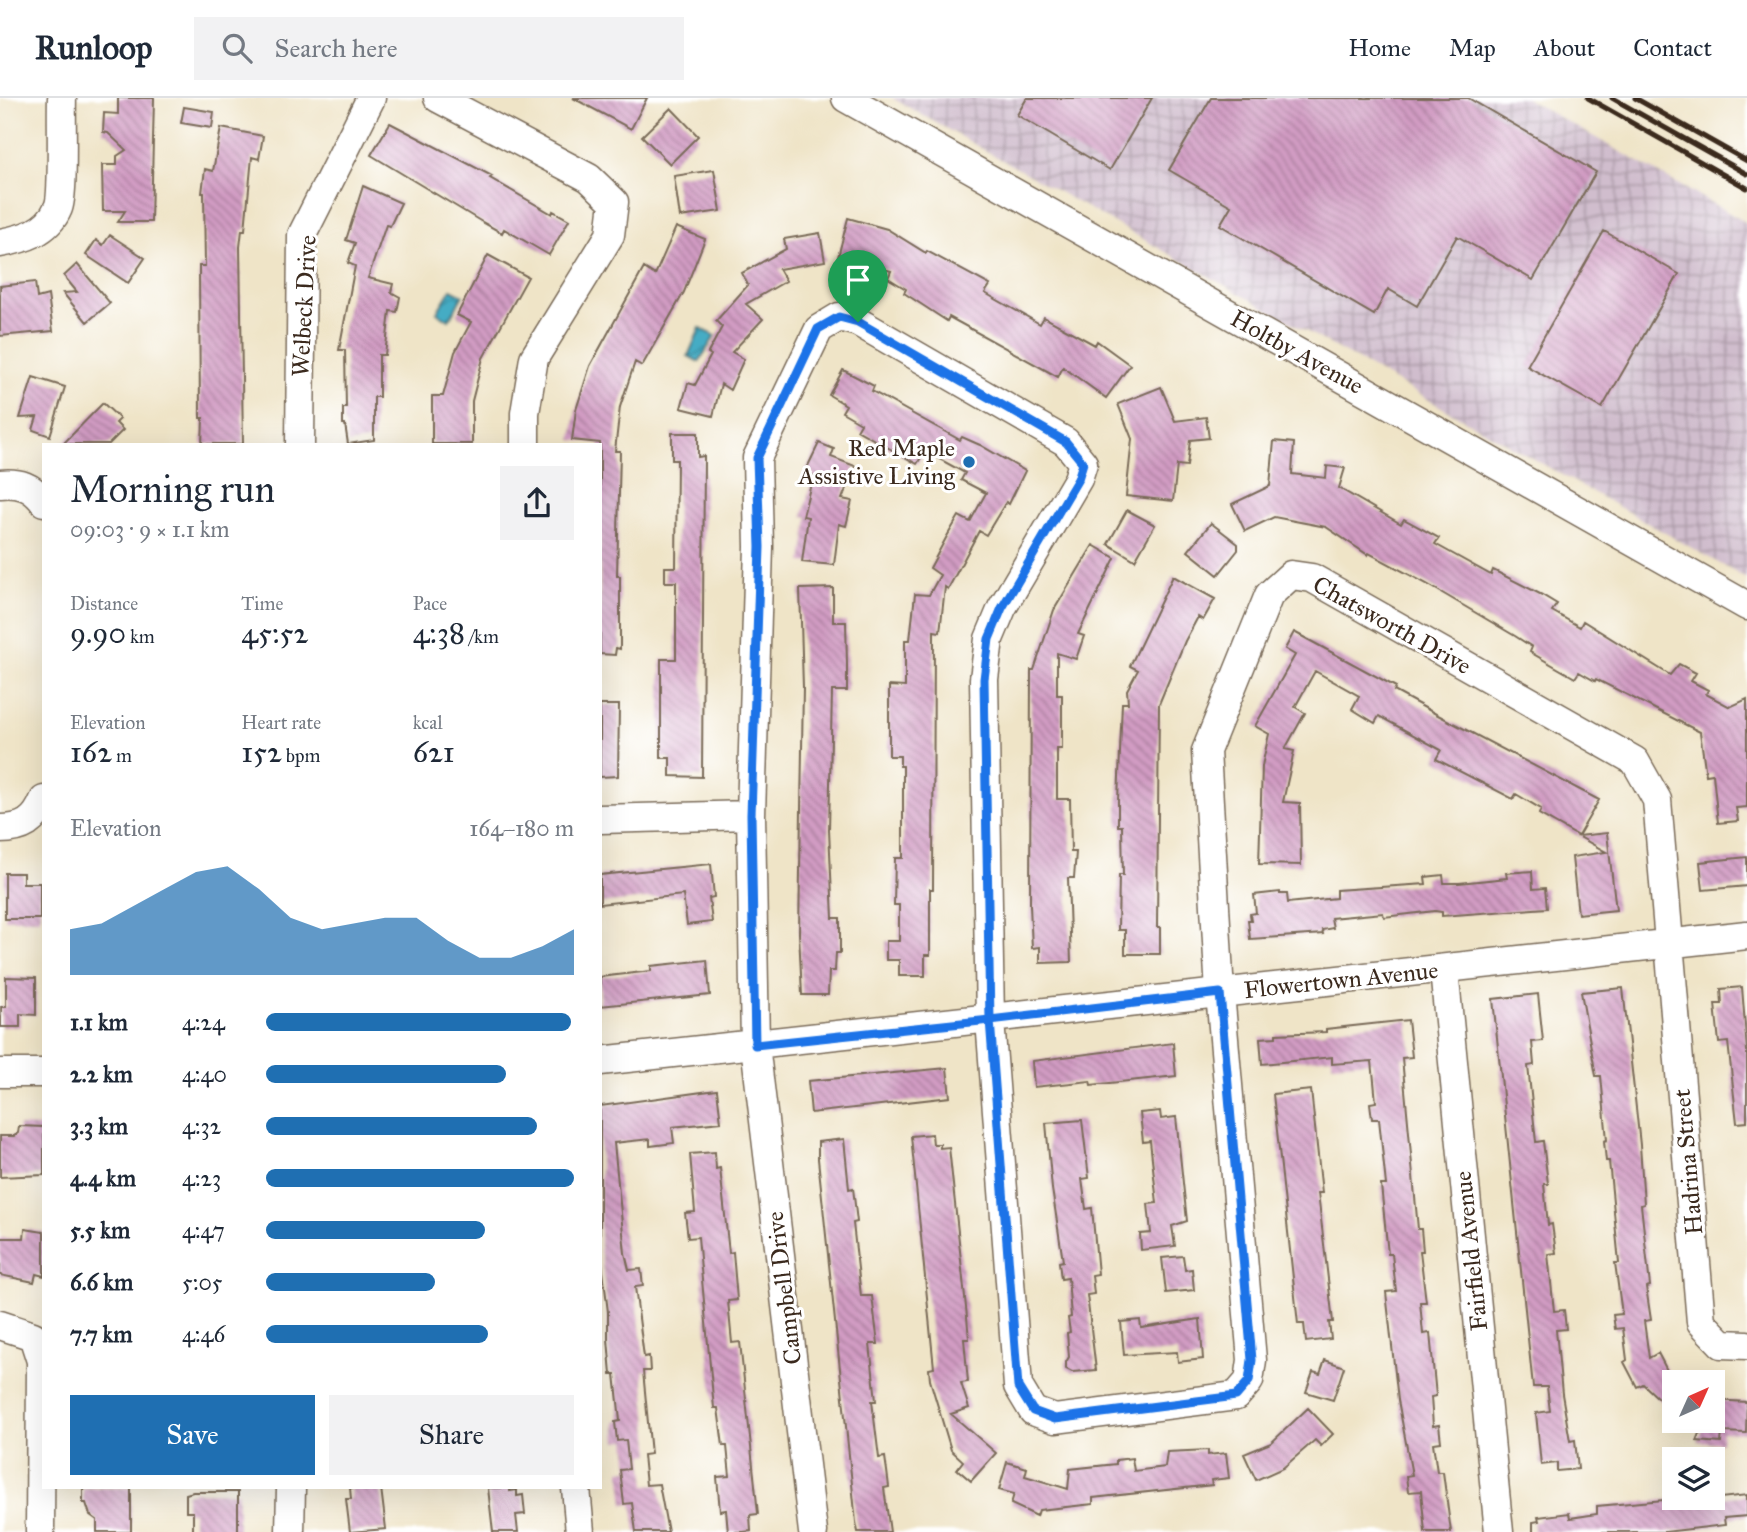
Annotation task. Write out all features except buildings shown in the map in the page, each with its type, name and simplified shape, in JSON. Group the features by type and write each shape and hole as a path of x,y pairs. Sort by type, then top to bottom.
{"street":[{"path":"0,243 28,237 44,227 59,207 62,98"},
{"name":"Welbeck Drive","path":"300,443 302,235 370,98"},
{"path":"438,98 589,178 614,202 610,235 534,358 525,413 525,443"},
{"name":"Holtby Avenue","path":"846,98 1747,606"},
{"name":"Campbell Drive","path":"813,1532 755,1045 751,815 760,547 757,458 818,329 839,317 858,322 1066,442 1083,463 1078,479 1002,608 989,639 984,679 990,1020"},
{"path":"0,484 17,482 36,492 42,500"},
{"name":"Chatsworth Drive","path":"1220,993 1206,751 1269,595 1291,575 1312,578 1635,761 1657,800 1670,946"},
{"path":"0,829 19,829 37,815 42,804"},
{"path":"602,819 751,815"},
{"name":"Flowertown Avenue","path":"602,1061 1670,946 1747,935"},
{"name":"Hadrina Street","path":"1670,946 1701,1322 1722,1344 1747,1345"},
{"name":"Fairfield Avenue","path":"1444,970 1499,1532"},
{"path":"990,1020 1018,1387 1033,1411 1055,1419 1236,1396 1249,1381 1252,1360 1220,993"},
{"path":"0,1073 42,1073"},
{"path":"0,1325 33,1336 41,1361 40,1532"},
{"path":"290,1532 291,1489"},
{"path":"576,1489 580,1532"}],"shaded area":[{"path":"892,98 1525,98 1747,223 1747,579"}],"water":[{"path":"451,289 463,295 449,320 437,312"},
{"path":"700,328 715,336 699,362 688,356"}],"railway":[{"path":"1588,98 1747,188"},
{"path":"1612,98 1747,174"},
{"path":"1635,98 1747,161"}],"place":[{"name":"Red Maple Assistive Living","path":"969,462"}],"route":[{"path":"858,322 839,317 818,329 757,458 760,547 751,815 755,1045 990,1020 1018,1387 1033,1411 1055,1419 1236,1396 1249,1381 1252,1360 1220,993 990,1020 984,679 989,639 1002,608 1078,479 1083,463 1066,442 858,322"}]}
